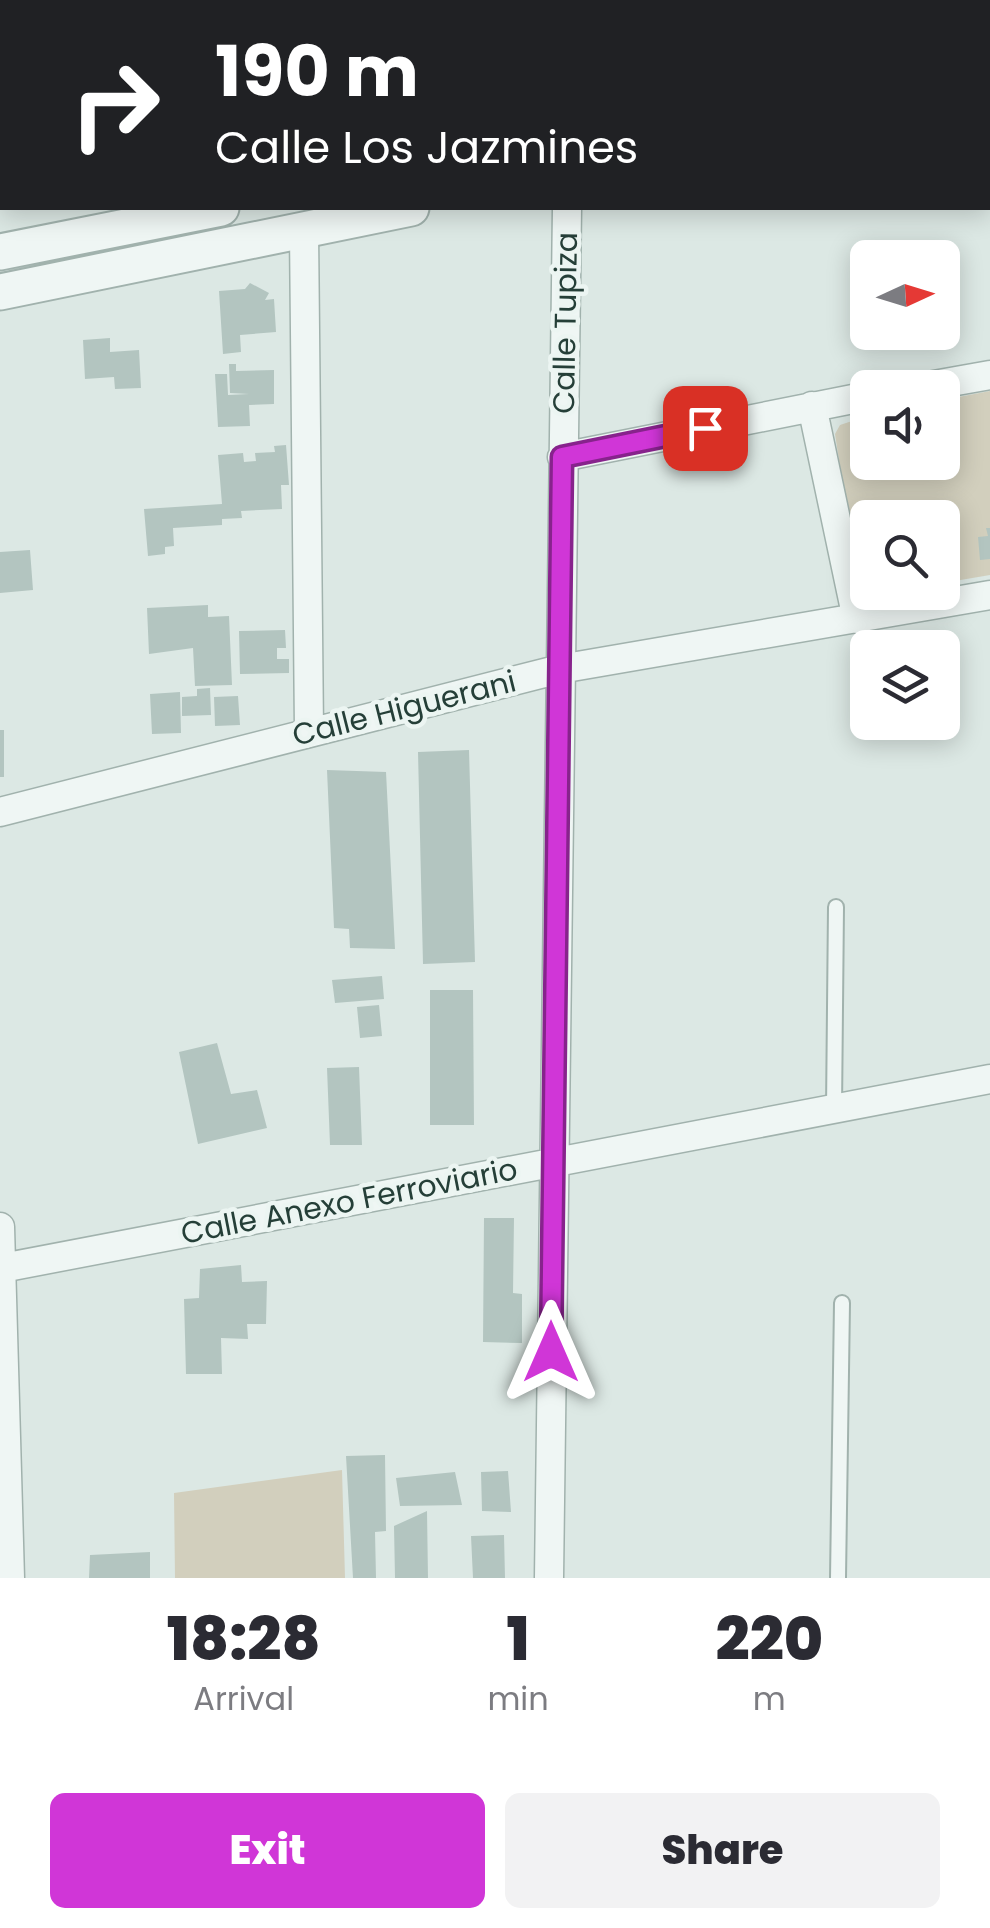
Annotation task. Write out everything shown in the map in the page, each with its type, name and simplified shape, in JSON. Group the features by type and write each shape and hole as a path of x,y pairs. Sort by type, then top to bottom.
{"street":[{"path":"0,252 211,210"},
{"path":"0,292 402,210"},
{"name":"Calle Tupiza","path":"549,1578 567,210"},
{"path":"304,231 309,731"},
{"path":"960,380 990,375"},
{"path":"562,457 850,399"},
{"path":"812,406 857,619"},
{"name":"Calle Higuerani","path":"0,812 560,670 990,595"},
{"name":"Calle Anexo Ferroviario","path":"2,1268 990,1079"},
{"path":"0,1226 10,1578"}],"lane":[{"path":"834,1110 836,907"},
{"path":"838,1578 842,1302"}],"shaded area":[{"path":"990,391 990,575 960,580 960,500 850,500 850,532 835,434 840,425 850,422 850,480 960,480 960,397"},
{"path":"342,1470 345,1578 175,1578 174,1493"}],"building":[{"path":"250,283 269,293 265,300 274,299 276,332 240,335 241,352 223,354 219,291 245,289"},
{"path":"110,338 110,352 139,350 141,388 115,389 114,377 85,379 83,340"},
{"path":"229,364 236,364 236,371 274,370 274,404 249,405 250,426 218,427 215,374 227,374 228,395 249,394 230,393"},
{"path":"286,445 289,485 281,485 282,509 241,511 242,518 222,519 222,525 173,528 174,546 165,547 165,554 148,556 144,509 222,504 218,455 243,453 244,462 256,461 255,453 275,452 274,446"},
{"path":"986,528 990,528 990,559 980,560 978,537 988,536"},
{"path":"30,550 33,590 0,593 0,552"},
{"path":"208,605 208,617 229,616 232,685 195,686 193,648 149,654 147,608"},
{"path":"285,630 286,648 277,648 277,659 289,659 289,673 240,674 239,631"},
{"path":"210,688 211,715 182,716 182,697 197,696 197,689"},
{"path":"180,692 181,733 152,734 150,694"},
{"path":"238,696 240,725 215,726 214,697"},
{"path":"0,730 4,730 4,777 0,777"},
{"path":"469,750 475,962 423,964 418,752"},
{"path":"327,770 386,772 395,949 350,948 349,929 334,928"},
{"path":"382,976 384,999 335,1003 332,980"},
{"path":"430,990 473,990 474,1125 430,1125"},
{"path":"379,1005 382,1036 360,1038 357,1007"},
{"path":"217,1043 231,1094 257,1090 267,1128 198,1144 179,1052"},
{"path":"359,1067 362,1145 330,1145 327,1068"},
{"path":"484,1218 514,1218 513,1293 522,1294 522,1343 483,1342"},
{"path":"241,1265 242,1282 267,1281 266,1324 247,1324 248,1339 221,1338 222,1374 186,1374 184,1299 199,1298 200,1269"},
{"path":"385,1455 386,1531 375,1532 376,1578 353,1578 346,1456"},
{"path":"508,1471 511,1512 482,1511 481,1472"},
{"path":"455,1472 462,1505 400,1506 396,1478"},
{"path":"427,1511 428,1578 395,1578 394,1526"},
{"path":"504,1535 505,1578 473,1578 471,1536"},
{"path":"150,1552 150,1578 89,1578 90,1555"}],"route":[{"path":"551,1352 562,457 705,428"}]}
